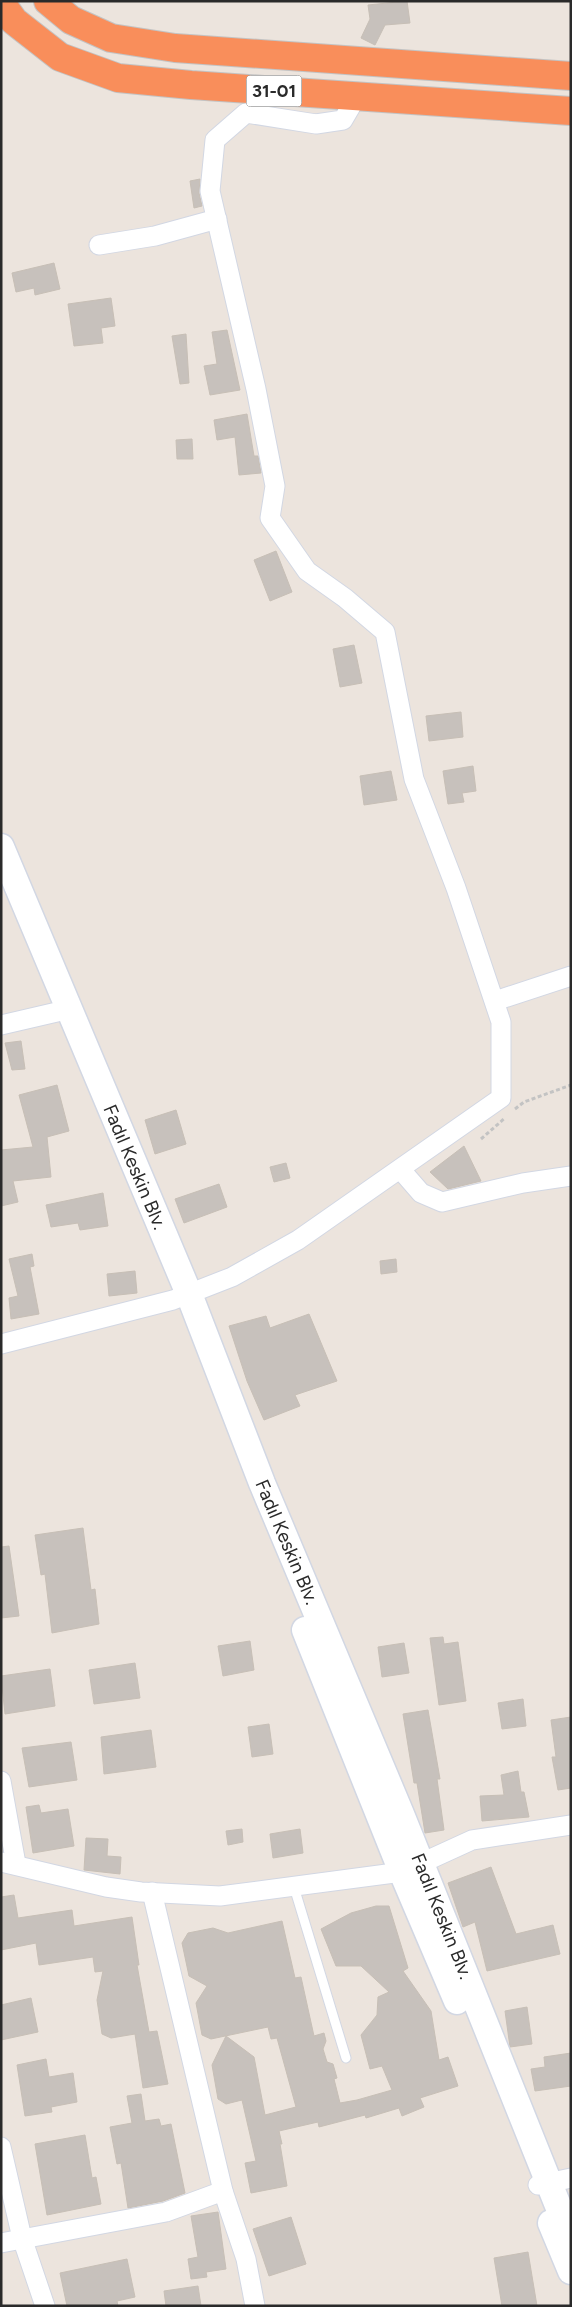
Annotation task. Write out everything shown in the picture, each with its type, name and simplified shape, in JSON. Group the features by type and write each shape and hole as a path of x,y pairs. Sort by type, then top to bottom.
{"highway":[{"name":"31-01","path":"48,1 72,20 111,38 166,46 571,76"},
{"name":"31-01","path":"1,4 14,21 60,57 118,78 191,85 571,111"}],"street":[{"path":"1,1344 181,1297 232,1277 298,1240 401,1170 501,1098 502,1022 456,888 414,779 385,632 345,598 307,570 270,518 275,486 256,389 210,190 215,140 246,113 316,124 343,120 357,96"},
{"path":"99,245 155,236 217,219"},
{"name":"Fadıl Keskin Blv.","path":"1,847 411,1868 552,2182 571,2238"},
{"name":"Fadıl Keskin Blv.","path":"1,886 58,1012 181,1297"},
{"path":"495,1001 571,976"},
{"path":"1,1025 58,1012"},
{"path":"401,1170 420,1193 442,1202 524,1183 571,1176"},
{"path":"1,1781 9,1863 106,1887 152,1892 220,1896 411,1868 472,1840 571,1825"},
{"path":"152,1892 223,2192 246,2259 255,2306"},
{"path":"1,2147 22,2238 45,2306"},
{"name":"Fadıl Keskin Blv.","path":"552,2182 571,2271"},
{"path":"1,2243 166,2212 223,2192"}],"lane":[{"path":"294,1886 346,2058"}],"path":[{"path":"481,1139 524,1102 571,1085"}],"building":[{"path":"407,1 410,23 385,25 375,45 361,38 370,19 368,5"},
{"path":"200,179 199,193 202,206 194,208 190,181"},
{"path":"54,263 60,289 35,295 34,288 16,292 12,273"},
{"path":"111,298 115,326 101,328 103,343 74,346 68,304"},
{"path":"227,330 240,390 210,395 204,366 217,364 212,332"},
{"path":"186,334 189,383 180,384 172,336"},
{"path":"247,414 254,456 258,456 261,473 239,475 235,437 217,440 214,420"},
{"path":"192,439 193,459 177,459 176,440"},
{"path":"276,551 292,592 270,601 254,560"},
{"path":"354,645 362,683 340,687 333,649"},
{"path":"461,712 463,737 429,741 426,716"},
{"path":"473,766 476,791 462,793 464,802 448,804 443,771"},
{"path":"391,771 397,800 364,805 360,776"},
{"path":"21,1041 25,1069 12,1070 5,1043"},
{"path":"57,1085 69,1131 47,1137 51,1177 13,1181 18,1202 1,1206 1,1150 33,1147 19,1095"},
{"path":"176,1110 186,1144 155,1154 145,1120"},
{"path":"464,1146 481,1181 448,1189 430,1172"},
{"path":"286,1163 290,1178 274,1182 270,1167"},
{"path":"219,1184 227,1207 184,1223 175,1199"},
{"path":"103,1193 108,1226 80,1230 78,1223 51,1227 46,1205"},
{"path":"32,1254 34,1266 30,1267 39,1314 11,1319 9,1298 18,1296 9,1259"},
{"path":"396,1259 397,1272 381,1274 380,1261"},
{"path":"135,1271 137,1293 109,1296 107,1274"},
{"path":"309,1314 337,1381 295,1395 300,1406 264,1420 247,1381 229,1326 266,1316 270,1328"},
{"path":"83,1528 91,1590 95,1589 99,1624 52,1633 45,1574 41,1575 35,1535"},
{"path":"9,1546 19,1616 1,1618 1,1547"},
{"path":"443,1637 444,1644 458,1642 466,1701 439,1705 430,1638"},
{"path":"250,1641 254,1670 223,1676 218,1646"},
{"path":"404,1643 409,1673 382,1677 378,1647"},
{"path":"135,1663 140,1698 94,1704 89,1670"},
{"path":"50,1669 55,1706 5,1714 1,1676"},
{"path":"523,1699 526,1726 502,1729 498,1703"},
{"path":"428,1710 440,1779 437,1779 444,1830 425,1833 417,1783 414,1783 403,1714"},
{"path":"571,1717 571,1788 558,1790 552,1757 556,1757 551,1720"},
{"path":"269,1724 273,1754 252,1757 248,1727"},
{"path":"151,1730 156,1767 104,1774 101,1737"},
{"path":"71,1742 77,1780 29,1787 22,1748"},
{"path":"518,1771 521,1792 524,1792 529,1817 482,1821 480,1796 504,1795 501,1775"},
{"path":"39,1805 41,1813 68,1809 74,1846 33,1853 26,1807"},
{"path":"242,1829 243,1842 228,1845 226,1831"},
{"path":"300,1829 303,1853 273,1858 270,1834"},
{"path":"86,1838 108,1839 107,1856 121,1857 120,1874 84,1870"},
{"path":"491,1867 516,1934 553,1925 560,1954 487,1971 475,1922 463,1927 448,1883"},
{"path":"14,1895 18,1918 72,1910 74,1926 132,1917 139,1965 137,1965 149,2032 157,2031 168,2084 143,2088 135,2034 111,2038 102,2034 97,2000 103,1971 95,1972 93,1957 39,1965 36,1943 1,1950 1,1897"},
{"path":"376,1906 389,1906 408,1968 403,1971 431,2011 439,2060 448,2057 458,2086 420,2098 424,2107 402,2116 399,2108 366,2118 365,2115 319,2127 318,2122 279,2131 287,2186 251,2193 245,2163 256,2161 242,2100 226,2104 218,2099 212,2065 226,2036 254,2057 265,2115 296,2107 277,2038 271,2039 268,2027 211,2039 202,2035 196,2003 207,1986 189,1976 182,1943 188,1933 213,1928 228,1933 282,1921 295,1978 301,1977 314,2036 324,2033 326,2041 323,2049 327,2062 333,2064 337,2078 334,2079 340,2103 357,2100 392,2090 382,2066 370,2069 361,2035 377,2015 378,1997 389,1992 361,1966 336,1966 321,1929 351,1913"},
{"path":"31,1998 38,2032 1,2040 1,2005"},
{"path":"527,2007 532,2044 510,2047 505,2011"},
{"path":"571,2053 571,2086 535,2091 531,2069 545,2067 544,2057"},
{"path":"46,2059 49,2077 73,2073 77,2102 51,2107 52,2112 25,2116 17,2065"},
{"path":"141,2094 145,2121 159,2119 161,2126 171,2124 185,2193 163,2201 128,2208 121,2163 117,2164 110,2127 132,2123 127,2096"},
{"path":"85,2135 92,2178 96,2177 101,2204 47,2215 35,2144"},
{"path":"218,2212 226,2269 206,2272 207,2277 191,2279 188,2259 198,2257 191,2216"},
{"path":"291,2217 306,2264 269,2276 253,2229"},
{"path":"528,2252 537,2306 502,2306 494,2258"},
{"path":"127,2259 135,2297 117,2301 118,2306 67,2306 60,2273"},
{"path":"198,2286 201,2306 166,2306 164,2291"}]}
